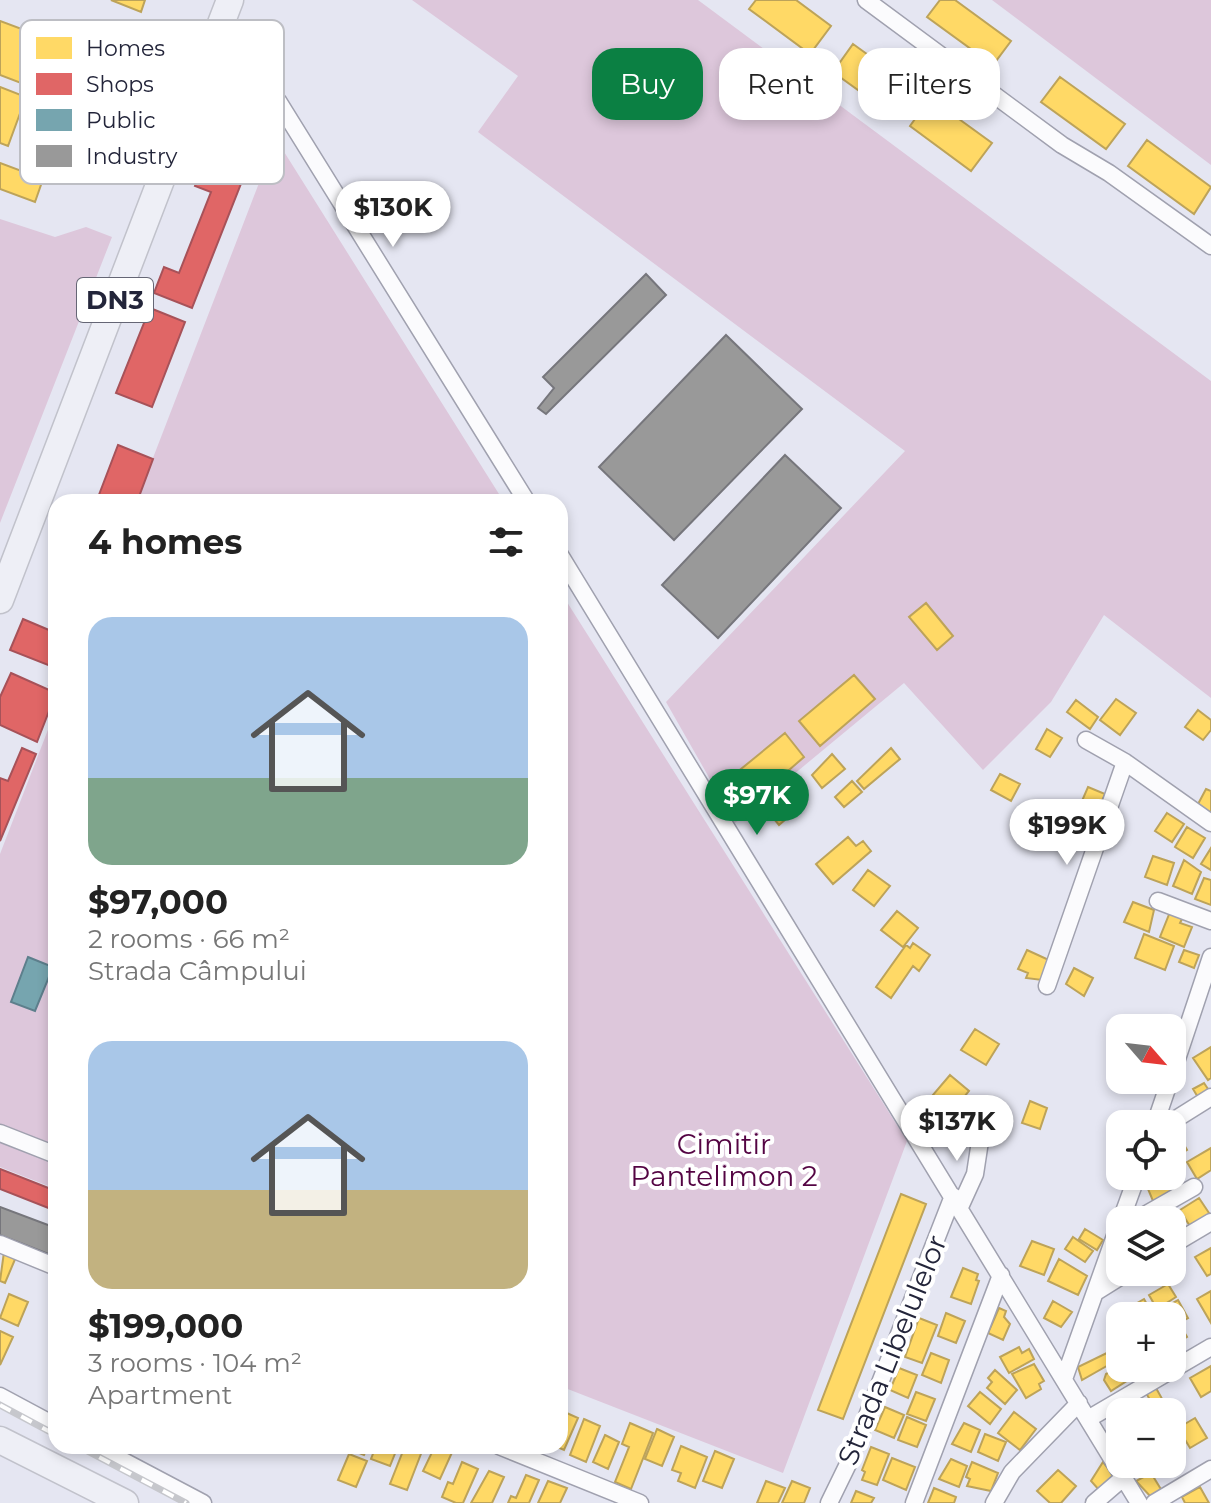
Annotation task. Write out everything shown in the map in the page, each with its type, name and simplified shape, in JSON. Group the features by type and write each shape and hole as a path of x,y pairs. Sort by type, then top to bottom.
{"main road":[{"name":"DN3","path":"210,20 218,0"},
{"name":"DN3","path":"223,20 230,0"},
{"name":"DN3","path":"0,572 148,184"},
{"name":"DN3","path":"0,600 160,184"},
{"path":"0,1440 125,1503"}],"street":[{"path":"866,0 1062,145 1109,173 1211,246"},
{"path":"284,111 522,494"},
{"path":"568,568 1106,1449"},
{"path":"1086,740 1125,762 1211,823"},
{"path":"1047,986 1125,762"},
{"path":"1158,901 1211,921"},
{"path":"1186,1032 1211,957"},
{"path":"1186,1113 1211,1097"},
{"name":"Strada Libelulelor","path":"829,1503 849,1462 957,1201 975,1174 982,1128"},
{"path":"0,1133 48,1152"},
{"path":"1161,1206 1194,1187"},
{"path":"1186,1237 1211,1222"},
{"path":"0,1244 48,1264"},
{"path":"1064,1379 1106,1263"},
{"path":"914,1503 1001,1275"},
{"path":"1096,1292 1106,1286"},
{"path":"1088,1419 1211,1347"},
{"path":"0,1396 48,1422"},
{"path":"994,1503 1012,1472 1079,1403"},
{"path":"110,1454 203,1503"},
{"path":"519,1454 637,1502"},
{"path":"1154,1503 1211,1469"},
{"path":"1094,1503 1123,1478 1139,1503"}],"green space":[{"path":"412,0 698,0 763,48 719,48 719,120 842,120 842,107 1211,381 1211,698 1104,615 1051,702 983,770 904,683 735,823 666,702 905,451 478,132 518,76"},
{"path":"992,0 1211,0 1211,165"},
{"path":"284,152 499,494 139,494 259,184 284,184"},
{"path":"0,219 55,237 86,227 112,237 0,523"},
{"name":"Cimitir Pantelimon 2","path":"568,604 907,1141 783,1473 568,1389"},
{"path":"48,730 48,1186 0,1167 0,854"}],"building: Homes":[{"path":"111,0 145,0 141,12"},
{"path":"756,0 796,0 831,26 814,48 802,48 749,9"},
{"path":"940,0 955,0 1011,41 1000,56 1000,48 970,48 927,17"},
{"path":"0,21 20,28 20,83 0,75"},
{"path":"853,44 859,48 858,90 842,78 842,59"},
{"path":"1060,77 1125,124 1106,149 1041,102"},
{"path":"0,87 20,95 20,113 8,146 0,143"},
{"path":"914,120 960,120 992,143 971,171 910,126"},
{"path":"1147,140 1211,187 1194,214 1128,166"},
{"path":"0,163 20,170 20,184 41,184 35,202 0,189"},
{"path":"926,603 953,636 937,650 909,617"},
{"path":"854,675 875,699 820,746 799,721"},
{"path":"1116,699 1136,713 1120,735 1100,720"},
{"path":"1076,700 1098,717 1090,729 1067,712"},
{"path":"1198,710 1211,720 1211,730 1203,740 1185,727"},
{"path":"1047,729 1062,738 1050,757 1036,749"},
{"path":"785,733 804,757 751,803 730,778"},
{"path":"891,748 900,759 864,789 857,781"},
{"path":"832,754 845,769 822,788 812,775"},
{"path":"1000,774 1020,784 1011,801 991,790"},
{"path":"852,781 862,792 844,807 835,797"},
{"path":"1088,787 1105,794 1089,831 1072,824"},
{"path":"1206,789 1211,791 1211,815 1197,806"},
{"path":"787,791 801,806 779,825 770,814 782,802 778,798"},
{"path":"1167,813 1184,824 1172,842 1155,831"},
{"path":"1187,827 1205,838 1193,858 1175,847"},
{"path":"848,837 856,846 863,841 871,851 833,884 816,864"},
{"path":"1211,848 1211,870 1201,864"},
{"path":"1153,856 1174,863 1167,885 1145,877"},
{"path":"1184,860 1201,872 1192,894 1173,886"},
{"path":"868,870 890,886 874,906 853,890"},
{"path":"1204,878 1211,880 1211,905 1195,899"},
{"path":"1133,902 1154,910 1149,932 1124,922"},
{"path":"897,911 918,928 903,947 881,930"},
{"path":"1170,912 1183,917 1180,923 1192,927 1184,947 1160,937"},
{"path":"1144,934 1174,946 1165,970 1135,958"},
{"path":"913,943 930,955 919,971 913,966 891,998 876,987 906,945 910,948"},
{"path":"1027,950 1051,961 1042,980 1026,978 1028,973 1018,969"},
{"path":"1184,950 1199,955 1194,968 1179,962"},
{"path":"1074,968 1093,978 1084,996 1066,984"},
{"path":"975,1029 999,1044 986,1065 961,1050"},
{"path":"1211,1047 1211,1078 1208,1080 1193,1058"},
{"path":"950,1075 969,1091 952,1112 932,1096"},
{"path":"1204,1083 1210,1092 1199,1099 1193,1089"},
{"path":"1030,1101 1047,1108 1040,1129 1022,1123"},
{"path":"965,1105 982,1120 969,1135 950,1123"},
{"path":"1211,1148 1211,1170 1197,1179 1187,1162"},
{"path":"1148,1190 1178,1190 1153,1201"},
{"path":"901,1194 926,1204 843,1419 818,1410"},
{"path":"1199,1198 1211,1216 1191,1228 1186,1220 1186,1206"},
{"path":"1085,1229 1103,1240 1097,1250 1079,1239"},
{"path":"1073,1237 1093,1251 1085,1262 1065,1249"},
{"path":"1032,1241 1054,1249 1044,1275 1020,1266"},
{"path":"1211,1248 1211,1274 1207,1276 1195,1257"},
{"path":"4,1252 16,1257 5,1283 0,1281"},
{"path":"1059,1259 1087,1276 1078,1295 1048,1281"},
{"path":"963,1268 978,1274 976,1280 979,1281 971,1304 951,1297"},
{"path":"1169,1286 1176,1297 1168,1302 1153,1302 1149,1295"},
{"path":"1211,1291 1211,1323 1197,1299"},
{"path":"9,1294 28,1302 18,1326 0,1318"},
{"path":"1053,1301 1072,1312 1061,1327 1044,1318"},
{"path":"999,1308 1006,1311 1004,1317 1010,1324 1003,1340 988,1333"},
{"path":"946,1313 965,1321 956,1343 938,1336"},
{"path":"919,1318 937,1325 922,1363 905,1357"},
{"path":"0,1331 13,1337 0,1365"},
{"path":"1019,1347 1022,1353 1029,1349 1034,1359 1009,1373 1000,1357"},
{"path":"931,1353 949,1360 941,1383 922,1375"},
{"path":"1106,1353 1106,1366 1082,1380 1078,1367"},
{"path":"1034,1364 1044,1381 1039,1384 1041,1389 1026,1398 1012,1374"},
{"path":"1211,1366 1211,1391 1201,1397 1190,1378"},
{"path":"899,1368 917,1375 908,1398 890,1390"},
{"path":"995,1370 1017,1390 1005,1404 987,1388 992,1382 988,1378"},
{"path":"1106,1374 1106,1382 1125,1382 1111,1391 1104,1380"},
{"path":"1156,1388 1162,1398 1149,1398 1146,1393"},
{"path":"916,1392 935,1399 926,1421 907,1414"},
{"path":"980,1392 1001,1409 990,1424 968,1406"},
{"path":"885,1407 904,1415 894,1438 875,1430"},
{"path":"1014,1412 1036,1429 1020,1450 998,1433"},
{"path":"568,1414 578,1418 568,1441"},
{"path":"907,1417 926,1425 917,1447 898,1440"},
{"path":"1195,1418 1207,1438 1190,1448 1186,1441 1186,1423"},
{"path":"584,1419 600,1426 586,1462 570,1455"},
{"path":"630,1423 653,1433 631,1489 615,1482 629,1447 622,1444"},
{"path":"964,1423 980,1430 971,1452 952,1444"},
{"path":"657,1429 674,1437 662,1466 645,1459"},
{"path":"985,1434 1006,1442 998,1461 978,1452"},
{"path":"605,1435 619,1442 608,1469 593,1462"},
{"path":"681,1446 707,1457 695,1488 678,1481 681,1473 672,1470"},
{"path":"871,1447 889,1454 877,1485 862,1480 865,1472 862,1470"},
{"path":"715,1451 734,1459 722,1488 703,1481"},
{"path":"349,1454 367,1461 356,1487 338,1480"},
{"path":"373,1454 395,1454 390,1466 371,1459"},
{"path":"402,1454 421,1454 407,1490 390,1484"},
{"path":"431,1454 451,1454 440,1479 423,1471"},
{"path":"892,1458 915,1467 906,1490 883,1480"},
{"path":"951,1459 967,1466 959,1487 939,1479"},
{"path":"462,1462 478,1469 463,1503 456,1503 442,1497 448,1482 453,1484"},
{"path":"972,1462 998,1473 991,1491 967,1486 970,1479 966,1477"},
{"path":"1103,1462 1106,1478 1116,1478 1100,1491 1091,1481"},
{"path":"1058,1470 1076,1486 1061,1503 1050,1503 1037,1491"},
{"path":"489,1471 504,1477 492,1503 471,1503"},
{"path":"526,1475 539,1480 529,1503 508,1503 511,1496 516,1498"},
{"path":"1154,1478 1162,1491 1151,1497 1136,1481"},
{"path":"548,1481 567,1488 560,1503 538,1503"},
{"path":"766,1481 785,1488 778,1503 757,1503"},
{"path":"792,1481 810,1488 804,1503 782,1503"},
{"path":"1200,1487 1209,1503 1185,1503 1182,1497"},
{"path":"934,1488 956,1497 954,1503 928,1503"},
{"path":"856,1491 874,1498 871,1503 851,1503"}],"building: Shops":[{"path":"241,184 192,308 154,293 164,267 179,273 211,192 195,186"},
{"path":"150,308 185,322 152,407 116,393"},
{"path":"118,445 153,459 140,494 99,494"},
{"path":"23,619 48,630 48,665 10,650"},
{"path":"11,673 48,689 48,714 37,742 0,725 0,697"},
{"path":"22,748 36,754 0,841 0,778 8,781"},
{"path":"0,1169 48,1188 48,1208 0,1189"}],"building: Public":[{"path":"28,957 48,965 48,979 35,1011 11,1002"}],"building: Industry":[{"path":"646,274 666,295 546,414 538,408 554,388 543,377"},
{"path":"726,335 802,409 674,540 599,467"},
{"path":"785,455 841,508 718,638 662,585"},
{"path":"0,1207 48,1225 48,1254 0,1235"}],"railway":[{"path":"0,1405 48,1431"},
{"path":"93,1454 186,1503"}]}
